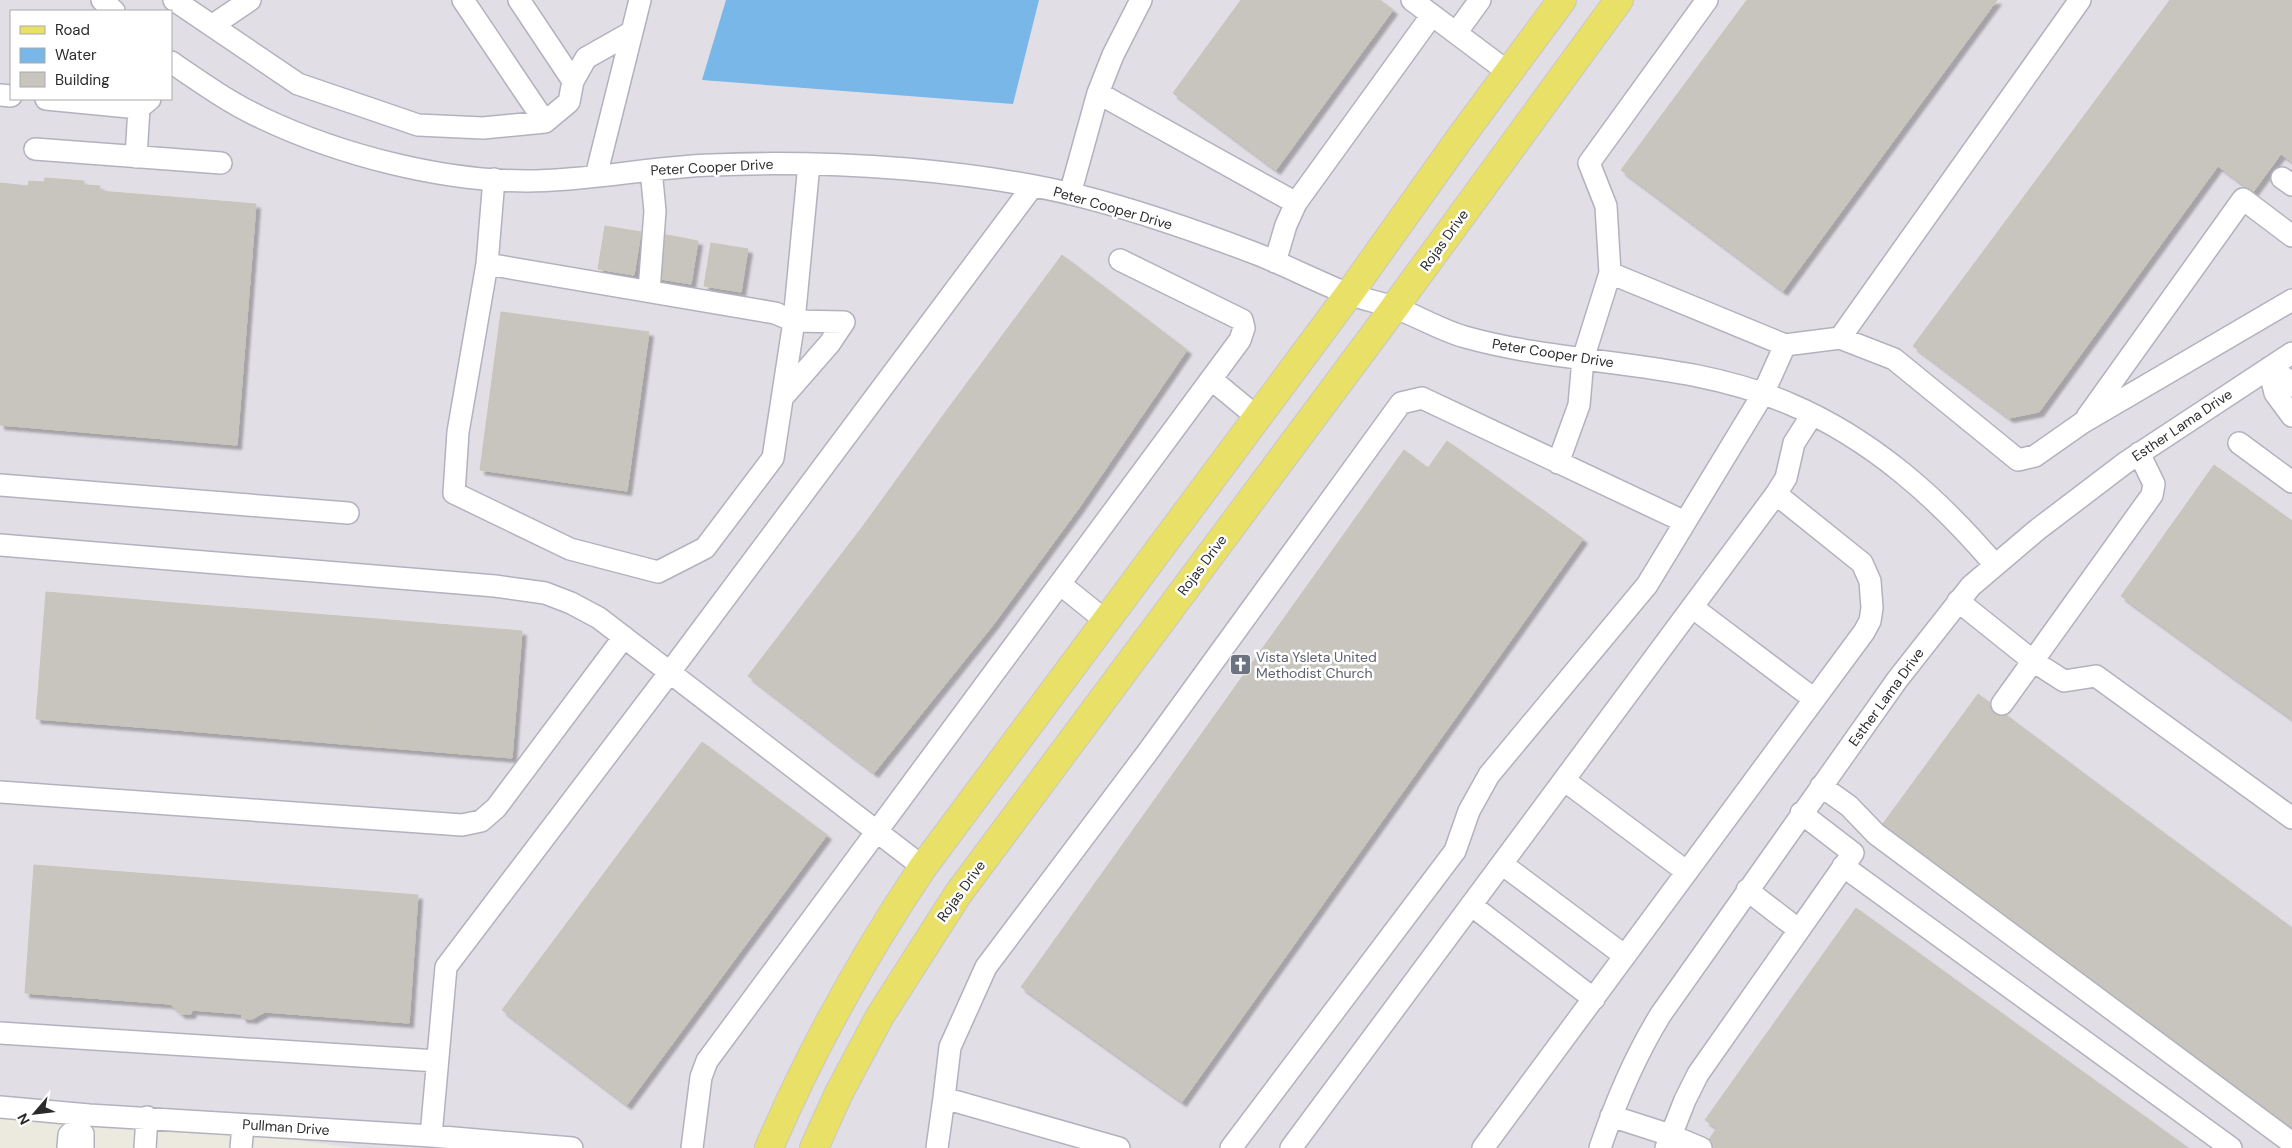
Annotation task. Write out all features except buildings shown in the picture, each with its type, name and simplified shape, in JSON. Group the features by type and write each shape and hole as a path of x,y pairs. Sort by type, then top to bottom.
{"main road":[{"path":"770,1148 830,1023 897,906 923,867 1349,294 1562,0"},
{"name":"Rojas Drive","path":"814,1148 880,1016 958,894 1394,308 1619,0"}],"street":[{"path":"102,0 113,10"},
{"path":"174,0 182,8 213,25 298,84 418,125 483,128 545,122 569,102 573,81 586,58 632,32"},
{"path":"213,25 250,0"},
{"path":"463,0 545,122"},
{"path":"519,0 573,81"},
{"path":"596,176 640,0"},
{"path":"1070,194 1098,94 1113,55 1141,0"},
{"path":"1412,0 1508,72"},
{"path":"1456,33 1480,0"},
{"path":"1558,463 1579,405 1583,359 1610,273 1606,206 1589,163 1707,0"},
{"path":"1840,338 2080,0"},
{"path":"1275,262 1286,225 1296,203 1432,15"},
{"name":"Peter Cooper Drive","path":"175,70 260,117 308,137 427,171 461,177 524,181 714,164 809,164 908,169 981,178 1070,194 1160,220 1275,262 1349,294 1394,308 1458,335 1508,348 1700,375 1791,404 1851,436 1926,491 1962,527 1995,565"},
{"path":"1098,94 1296,203"},
{"path":"66,100 145,104 136,157"},
{"path":"35,148 221,163"},
{"path":"494,179 487,264 458,432 454,493 570,549 658,572 705,548 773,458 794,321 809,164"},
{"path":"649,291 655,211 652,170"},
{"path":"442,1140 437,1061 446,967 670,672 1032,187"},
{"path":"2082,423 2243,199 2292,236"},
{"path":"692,1148 700,1085 707,1061 1240,340 1244,328 1242,320 1120,260"},
{"path":"487,264 775,313 794,321 844,322 830,343 782,398"},
{"path":"1610,273 1785,345 1840,338 1894,359 2018,460 2034,456 2082,423 2292,300"},
{"path":"1231,1148 1455,851 1469,811 1489,775 1647,585 1764,394 1785,345"},
{"name":"Esther Lama Drive","path":"1600,1148 1611,1116 1643,1043 1661,1014 1897,680 1971,586 2077,499 2139,454 2292,353"},
{"path":"2269,368 2288,380 2292,386"},
{"path":"2269,368 2275,393 2292,416"},
{"path":"1211,379 1257,417"},
{"path":"937,1148 950,1048 986,967 1141,761 1401,403 1422,398 1685,522"},
{"path":"1291,1148 1776,494 1786,478 1794,443 1812,415"},
{"path":"2239,443 2292,482"},
{"path":"2002,704 2152,496 2154,484 2139,454"},
{"path":"0,485 348,513"},
{"path":"1483,1148 1870,621 1872,608 1870,580 1862,564 1856,556 1776,494"},
{"path":"0,545 495,586 545,593 571,603 599,618 923,867"},
{"path":"1060,584 1106,621"},
{"path":"1958,601 2033,661 2064,680 2096,676 2292,818"},
{"path":"1692,607 1814,699"},
{"path":"0,792 462,825 481,822 496,808 624,637"},
{"path":"1564,780 1687,872"},
{"path":"1821,786 1849,806 1876,834 2292,1143"},
{"path":"1668,1142 1698,1074 1853,853 1802,813"},
{"path":"1502,864 1625,956"},
{"path":"1843,866 2231,1148"},
{"path":"1747,890 1799,930"},
{"path":"1471,905 1594,999"},
{"path":"0,1033 437,1061"},
{"path":"944,1098 1119,1148"},
{"name":"Pullman Drive","path":"0,1107 78,1130 147,1117 501,1145 572,1148"},
{"path":"1611,1116 1668,1142 1701,1148"},
{"path":"144,1148 147,1117"},
{"path":"241,1148 243,1125"},
{"path":"68,1148 69,1135 78,1130"}],"shaded area":[{"path":"0,0 2292,0 2292,1148 353,1148 0,1100"}],"water":[{"path":"726,0 1039,0 1013,104 702,80"}],"place":[{"name":"Vista Ysleta United Methodist Church","path":"1240,665"}]}
